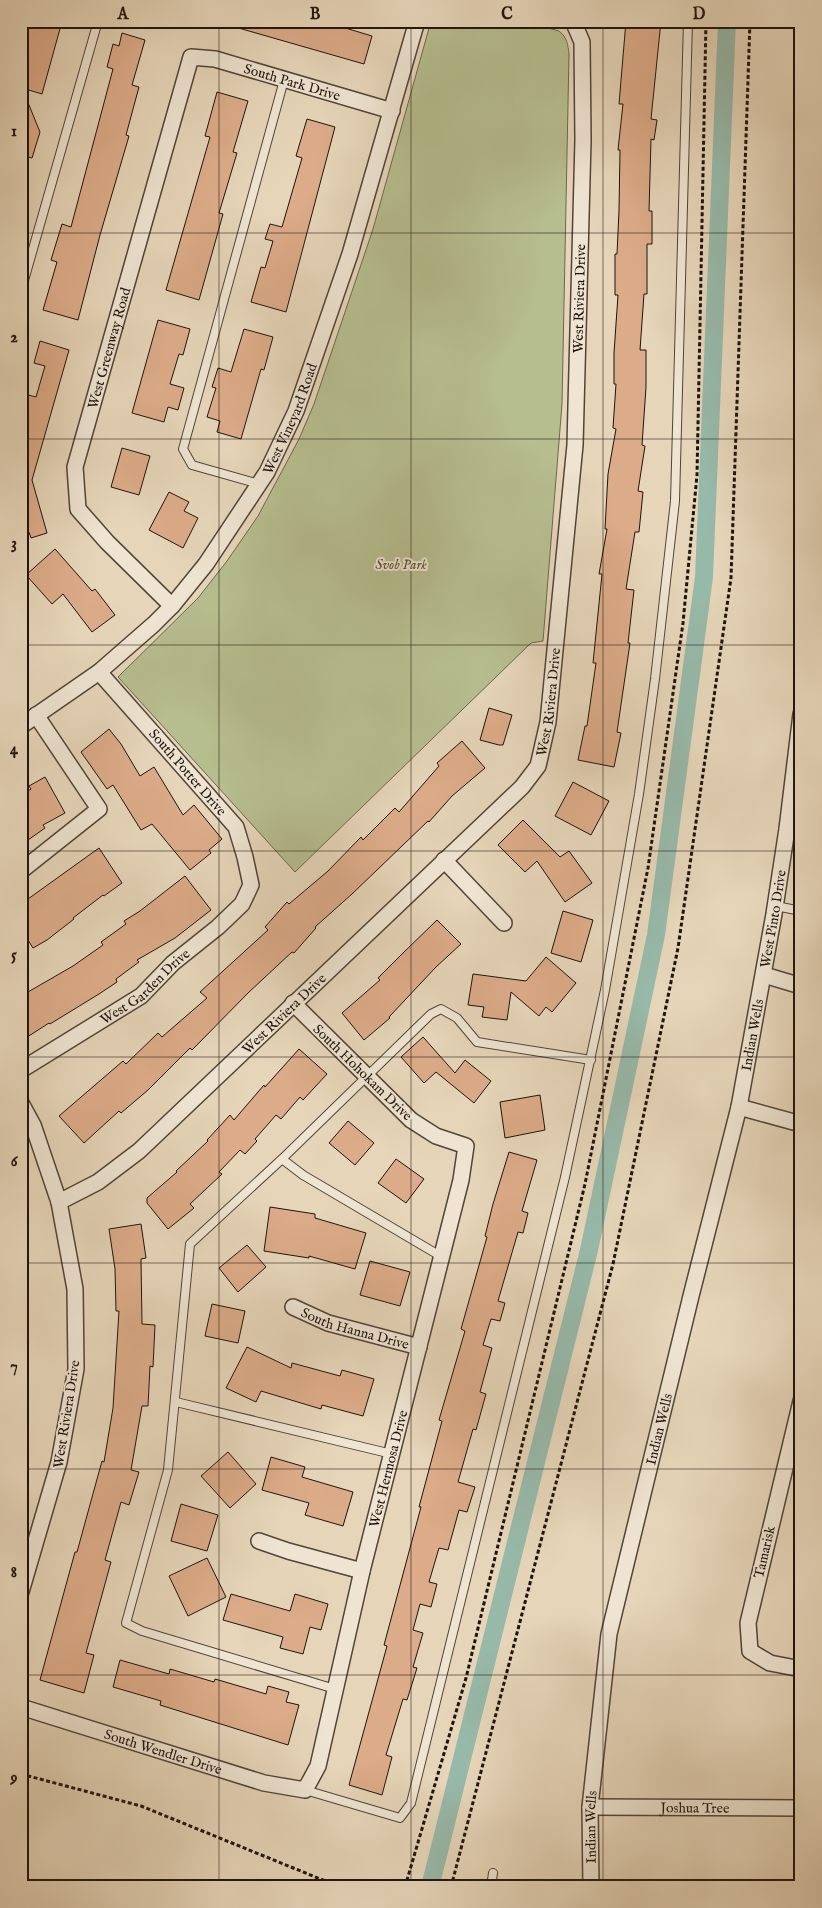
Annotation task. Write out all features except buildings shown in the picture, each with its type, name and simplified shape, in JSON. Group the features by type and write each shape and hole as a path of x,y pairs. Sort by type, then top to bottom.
{"street":[{"name":"West Vineyard Road","path":"21,726 100,672 172,606 206,564 259,484 296,411 350,254 417,21"},
{"name":"West Riviera Drive","path":"59,1202 98,1182 138,1151 522,787 538,766 548,722 575,445 583,140 582,42 573,21"},
{"name":"South Park Drive","path":"192,58 215,59 392,110"},
{"name":"West Greenway Road","path":"172,606 107,542 78,508 75,467 192,58"},
{"name":"South Potter Drive","path":"100,672 236,827 251,886"},
{"name":"West Pinto Drive","path":"764,976 776,906 794,830 801,714"},
{"path":"21,871 99,809 36,715"},
{"path":"444,860 504,923"},
{"name":"West Garden Drive","path":"21,1070 141,996 173,963 218,927 242,904 251,886"},
{"path":"764,976 801,986"},
{"name":"Indian Wells","path":"591,1887 590,1808 609,1634 738,1107 764,976"},
{"name":"South Hohokam Drive","path":"293,1004 410,1120 436,1136 466,1146"},
{"name":"West Riviera Drive","path":"21,1104 33,1125 59,1202 75,1289 76,1369 59,1462 21,1592"},
{"path":"738,1107 801,1124"},
{"name":"West Hermosa Drive","path":"305,1790 318,1766 362,1571 462,1180 466,1146"},
{"name":"South Hanna Drive","path":"293,1307 328,1323 419,1347"},
{"name":"Tamarisk","path":"801,1401 748,1623 750,1651 770,1663 801,1669"},
{"path":"259,1541 362,1571"},
{"name":"South Wendler Drive","path":"21,1708 264,1784 305,1790"},
{"name":"Joshua Tree","path":"590,1808 801,1808"}],"lane":[{"path":"21,290 98,21"},
{"path":"305,1790 400,1818 411,1803 565,1177 591,1060 639,794 655,679 675,501 688,21"},
{"path":"259,484 192,465 183,449 284,80"},
{"path":"776,906 801,911"},
{"path":"335,1689 142,1631 126,1623 168,1470 190,1244 282,1159 431,1014 441,1008 457,1018 477,1042 591,1060"},
{"path":"282,1159 303,1175 442,1257"},
{"path":"176,1402 392,1454"},
{"path":"491,1887 493,1873"}],"path":[{"path":"451,1887 613,1264 678,948 731,578 750,21"},
{"path":"21,1774 141,1806 340,1887"}],"green space":[{"name":"Svob Park","path":"431,21 523,21 559,31 562,33 568,47 562,404 543,641 531,643 295,872 118,677 198,598 227,561 258,516 299,439 314,404 373,229"}],"waterway":[{"path":"430,1887 589,1250 656,935 704,577 727,21"}]}
